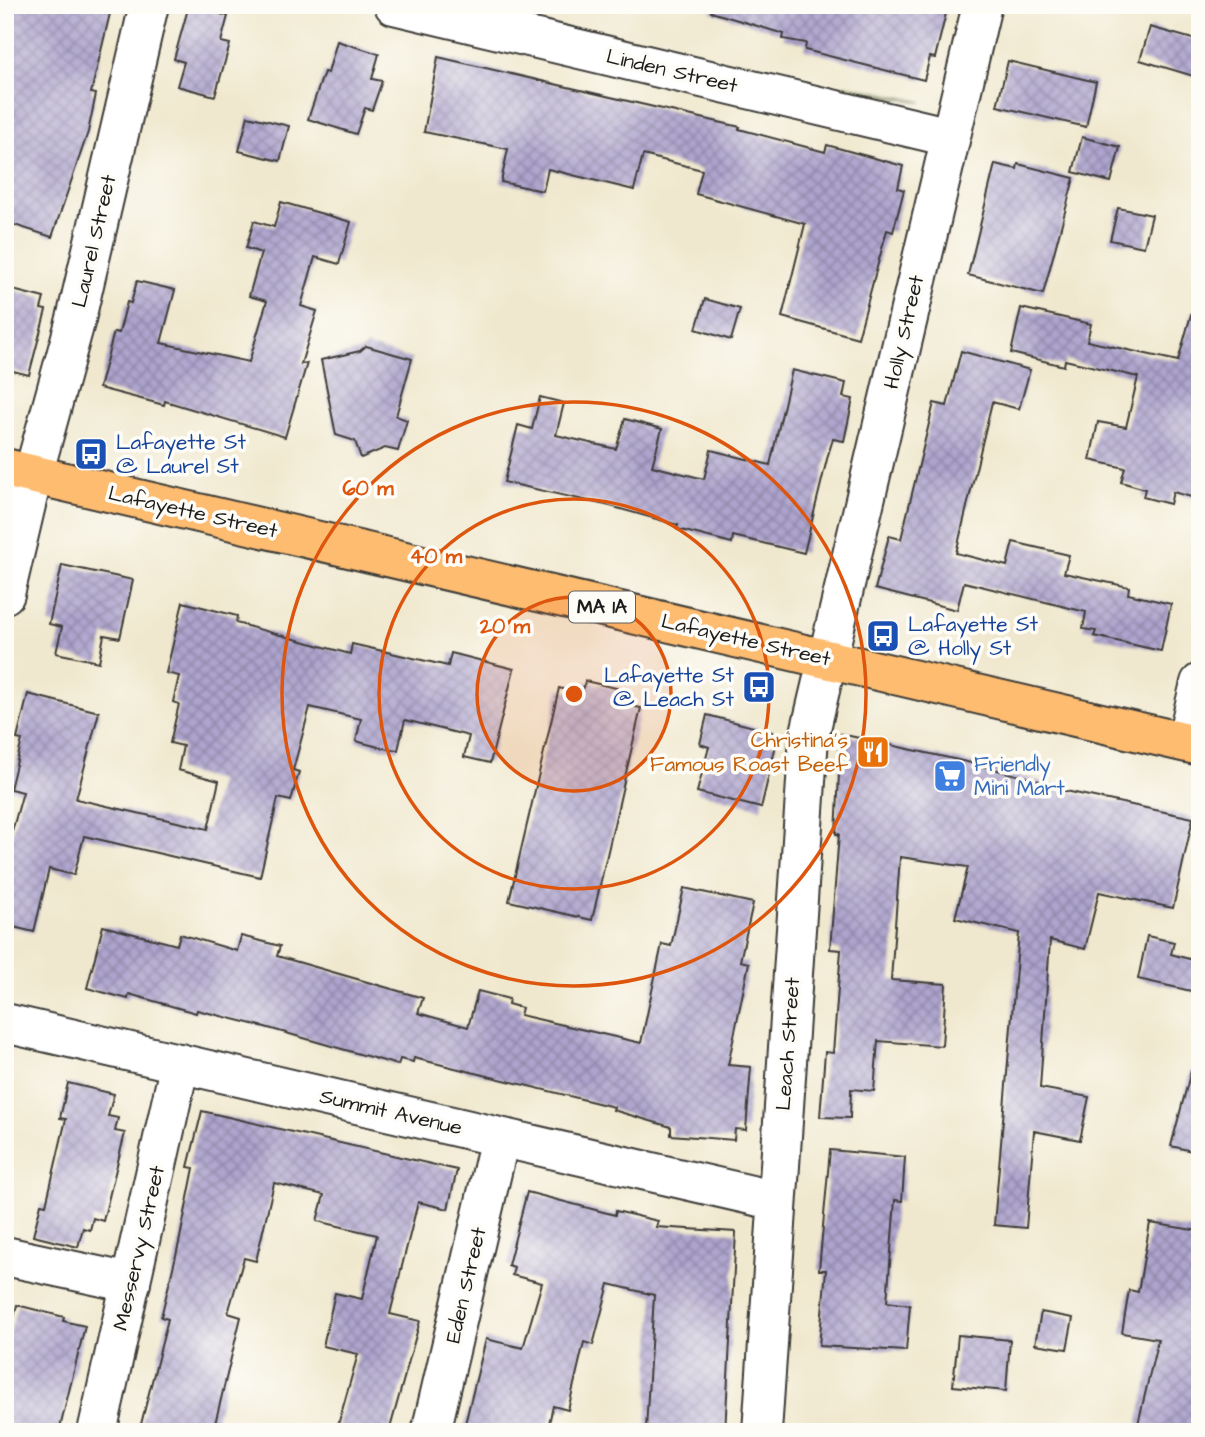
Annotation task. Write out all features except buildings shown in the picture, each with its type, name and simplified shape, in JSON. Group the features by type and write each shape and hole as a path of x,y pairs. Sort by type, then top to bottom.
{"highway":[{"name":"Lafayette Street","path":"19,472 1193,744"}],"street":[{"name":"Laurel Street","path":"5,594 19,472 76,319 149,5"},
{"name":"Linden Street","path":"394,5 950,137"},
{"name":"Holly Street","path":"828,660 982,5"},
{"name":"Leach Street","path":"762,1432 809,737 828,660"},
{"path":"1193,744 1200,683"},
{"name":"Summit Avenue","path":"5,1023 777,1201"},
{"name":"Messervy Street","path":"97,1432 180,1063"},
{"name":"Eden Street","path":"431,1432 500,1138"},
{"path":"5,1256 131,1283"}],"green space":[{"path":"845,85 922,102 843,90"}],"place":[{"name":"Lafayette St @ Laurel St","path":"91,454"},
{"name":"Lafayette St @ Holly St","path":"883,636"},
{"name":"Lafayette St @ Leach St","path":"759,687"},
{"name":"Christina's Famous Roast Beef","path":"873,752"},
{"name":"Friendly Mini Mart","path":"950,776"}]}
